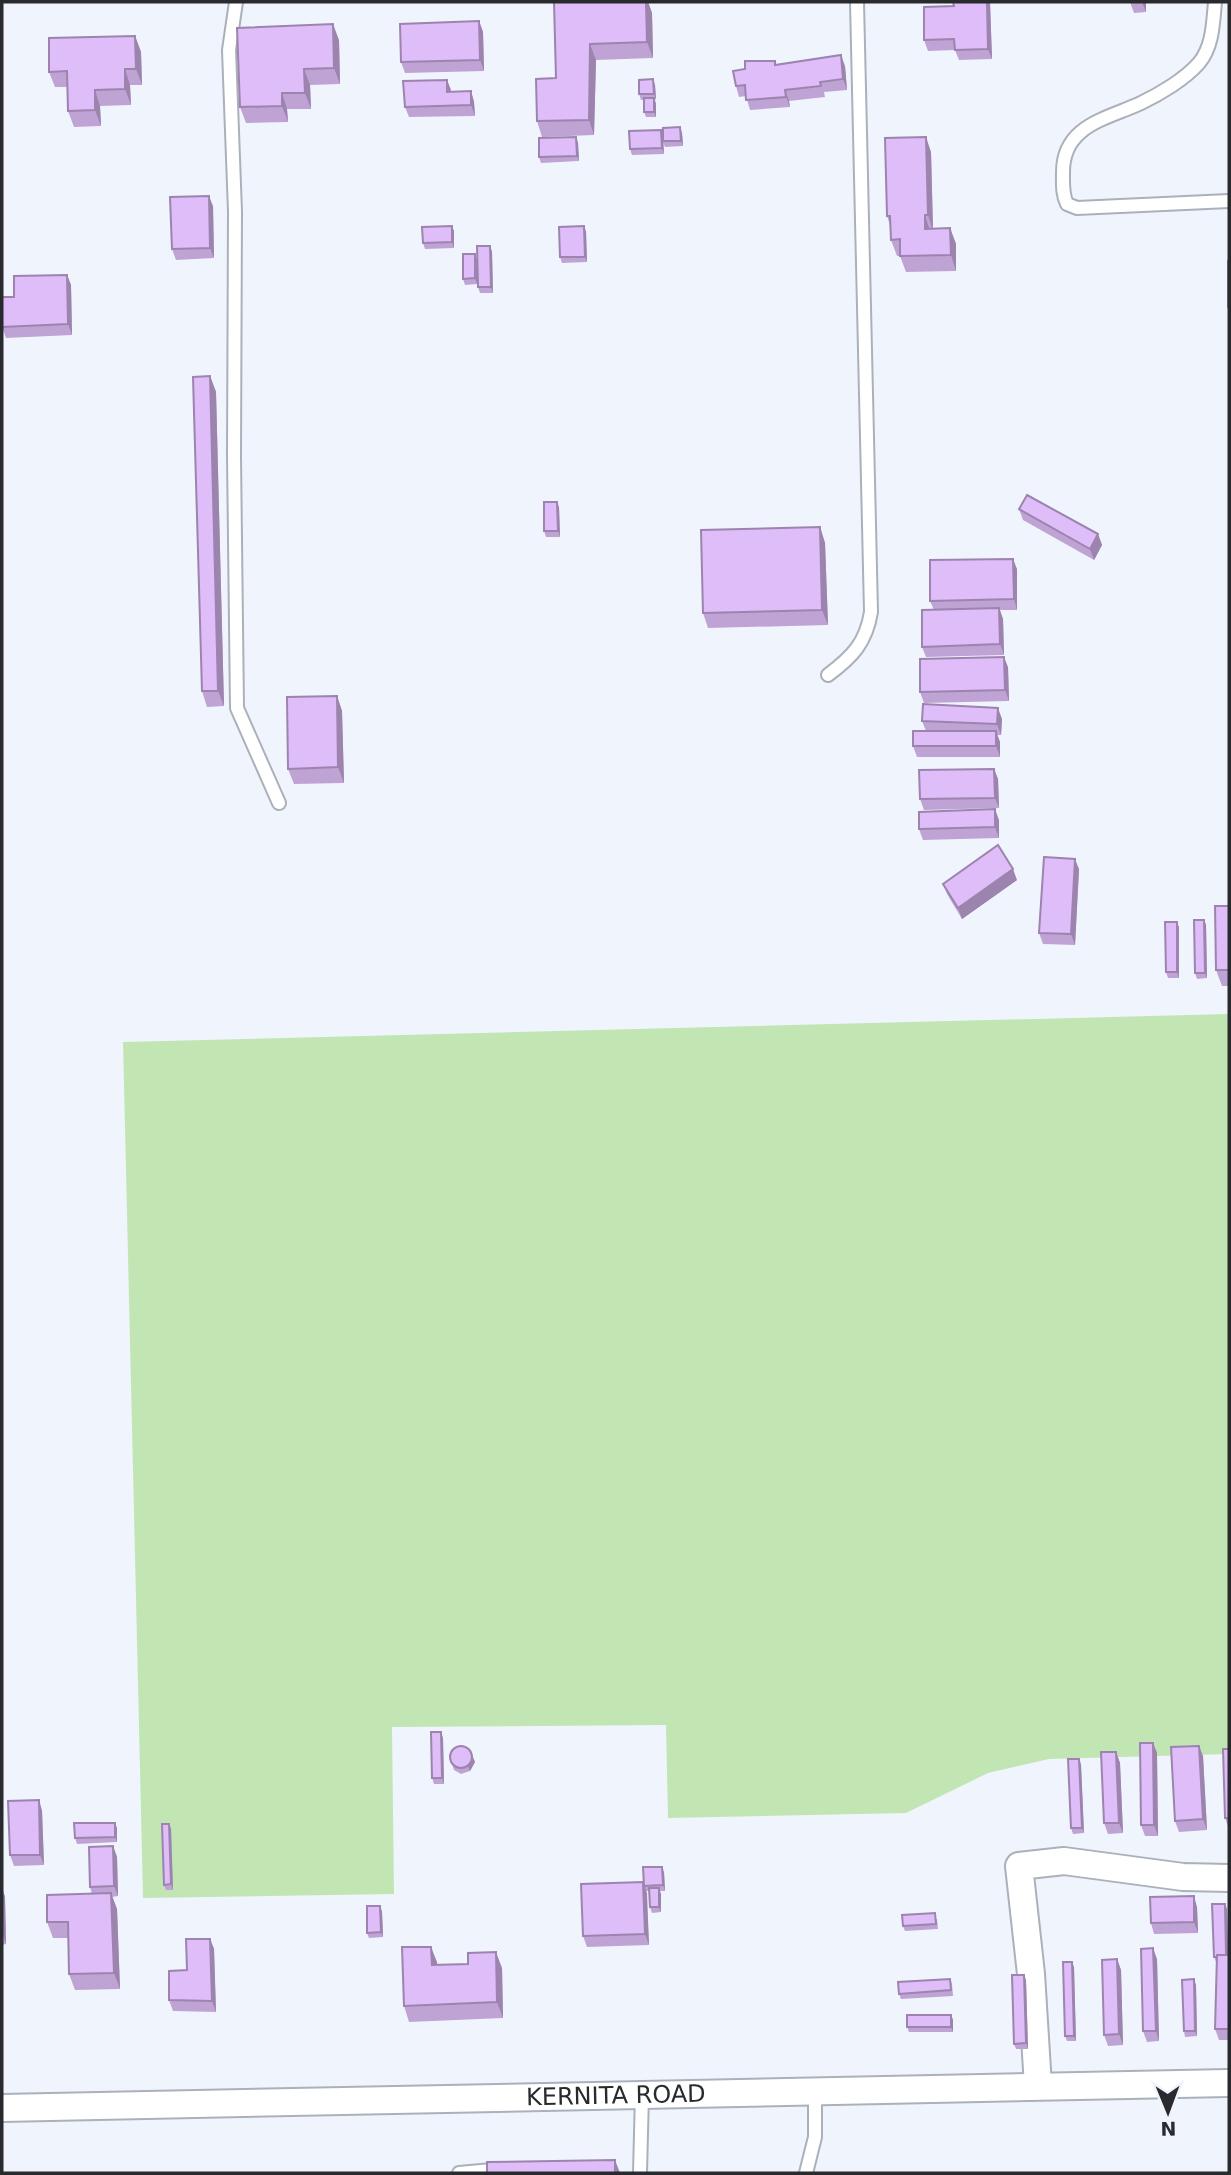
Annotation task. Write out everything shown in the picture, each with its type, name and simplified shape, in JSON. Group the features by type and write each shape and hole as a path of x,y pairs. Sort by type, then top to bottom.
{"street":[{"path":"1038,2086 1031,1975 1019,1866 1063,1861 1183,1877 1229,1878"},
{"name":"KERNITA ROAD","path":"2,2109 1229,2082"}],"lane":[{"path":"236,2 229,50 235,212 233,456 237,708 279,803"},
{"path":"828,675 847,661 865,639 871,612 857,2"},
{"path":"1215,2 1212,34 1199,63 1142,103 1094,121 1071,143 1063,162 1063,195 1066,204 1077,208 1229,201"},
{"path":"806,2173 815,2137 815,2091"},
{"path":"640,2173 642,2094"},
{"path":"458,2173 516,2168"}],"green space":[{"path":"1229,1014 1229,1754 1049,1759 988,1773 906,1813 668,1818 666,1725 392,1727 394,1894 143,1898 123,1042"}],"building":[{"path":"554,2 646,2 647,42 590,44 589,120 537,121 536,79 556,78"},
{"path":"953,2 987,2 988,49 955,50 954,39 924,40 924,7 954,6"},
{"path":"479,21 480,60 401,62 400,24"},
{"path":"333,24 334,68 304,69 305,93 282,93 282,106 240,107 237,28"},
{"path":"135,36 136,69 125,69 125,89 95,90 95,110 68,111 67,71 49,72 49,38"},
{"path":"841,55 843,79 820,82 821,86 785,90 786,97 746,100 745,85 736,86 733,71 745,69 745,61 775,61 775,65"},
{"path":"653,79 654,94 639,94 639,80"},
{"path":"447,80 447,92 471,91 471,105 405,107 403,81"},
{"path":"644,98 654,98 654,112 644,112"},
{"path":"680,127 681,141 663,141 663,128"},
{"path":"661,130 662,148 630,149 629,131"},
{"path":"576,137 577,156 539,157 539,138"},
{"path":"926,137 928,215 925,215 925,229 950,228 951,255 900,256 900,239 891,240 890,216 887,216 885,138"},
{"path":"209,196 210,248 172,249 170,197"},
{"path":"452,226 452,242 423,243 422,227"},
{"path":"584,226 585,257 560,257 559,227"},
{"path":"477,246 490,246 491,287 478,287"},
{"path":"463,254 475,254 475,278 463,279"},
{"path":"1228,261 1229,307 1228,307"},
{"path":"67,275 68,324 2,327 2,297 14,297 14,276"},
{"path":"210,376 218,691 202,691 193,377"},
{"path":"1027,495 1098,534 1090,549 1019,509"},
{"path":"544,502 557,502 558,531 544,531"},
{"path":"820,527 822,610 703,613 701,530"},
{"path":"1013,559 1014,599 930,601 930,560"},
{"path":"999,608 1000,644 922,647 922,610"},
{"path":"1004,657 1005,690 920,692 920,659"},
{"path":"337,696 338,767 288,769 287,697"},
{"path":"923,704 998,708 997,724 922,721"},
{"path":"913,731 996,731 996,746 913,746"},
{"path":"994,769 995,798 920,799 919,770"},
{"path":"995,809 995,827 919,829 919,812"},
{"path":"998,845 1013,869 958,908 943,884"},
{"path":"1044,857 1075,859 1071,934 1039,933"},
{"path":"1215,906 1229,906 1229,970 1216,970"},
{"path":"1194,920 1204,920 1205,973 1195,973"},
{"path":"1165,922 1177,922 1177,972 1166,972"},
{"path":"431,1732 441,1732 442,1778 432,1778"},
{"path":"1140,1743 1153,1743 1154,1825 1141,1825"},
{"path":"461,1746 469,1749 472,1757 469,1765 461,1768 453,1765 450,1757 453,1749"},
{"path":"1199,1746 1203,1819 1175,1821 1171,1747"},
{"path":"1223,1749 1229,1749 1229,1818 1225,1818"},
{"path":"1101,1752 1116,1752 1119,1823 1104,1823"},
{"path":"1068,1759 1079,1759 1082,1828 1071,1828"},
{"path":"39,1800 40,1855 10,1855 8,1801"},
{"path":"74,1823 115,1823 115,1837 75,1838"},
{"path":"162,1824 169,1824 171,1884 164,1885"},
{"path":"113,1846 114,1886 90,1887 89,1847"},
{"path":"643,1867 662,1867 663,1885 644,1886"},
{"path":"643,1882 645,1934 583,1936 581,1884"},
{"path":"649,1888 659,1888 659,1907 650,1907"},
{"path":"111,1893 114,1973 69,1974 68,1922 47,1922 47,1895"},
{"path":"1194,1896 1194,1922 1151,1923 1150,1897"},
{"path":"1212,1904 1225,1904 1226,1955 1217,1957 1214,1957"},
{"path":"367,1906 380,1906 381,1932 367,1933"},
{"path":"935,1913 936,1924 903,1926 902,1915"},
{"path":"186,1939 210,1939 212,2001 169,2000 169,1971 187,1970"},
{"path":"402,1947 431,1947 432,1965 468,1964 468,1953 496,1952 497,2002 404,2006"},
{"path":"1153,1948 1156,2031 1143,2031 1141,1949"},
{"path":"1217,1955 1229,1955 1229,2029 1215,2029"},
{"path":"1117,1959 1119,2034 1104,2035 1102,1960"},
{"path":"1063,1962 1072,1962 1074,2036 1065,2036"},
{"path":"1012,1975 1024,1975 1026,2043 1014,2044"},
{"path":"950,1979 951,1990 899,1994 898,1982"},
{"path":"1194,1979 1195,2031 1184,2031 1182,1980"},
{"path":"907,2015 951,2015 951,2027 907,2027"},
{"path":"615,2160 615,2173 487,2173 487,2162"}]}
